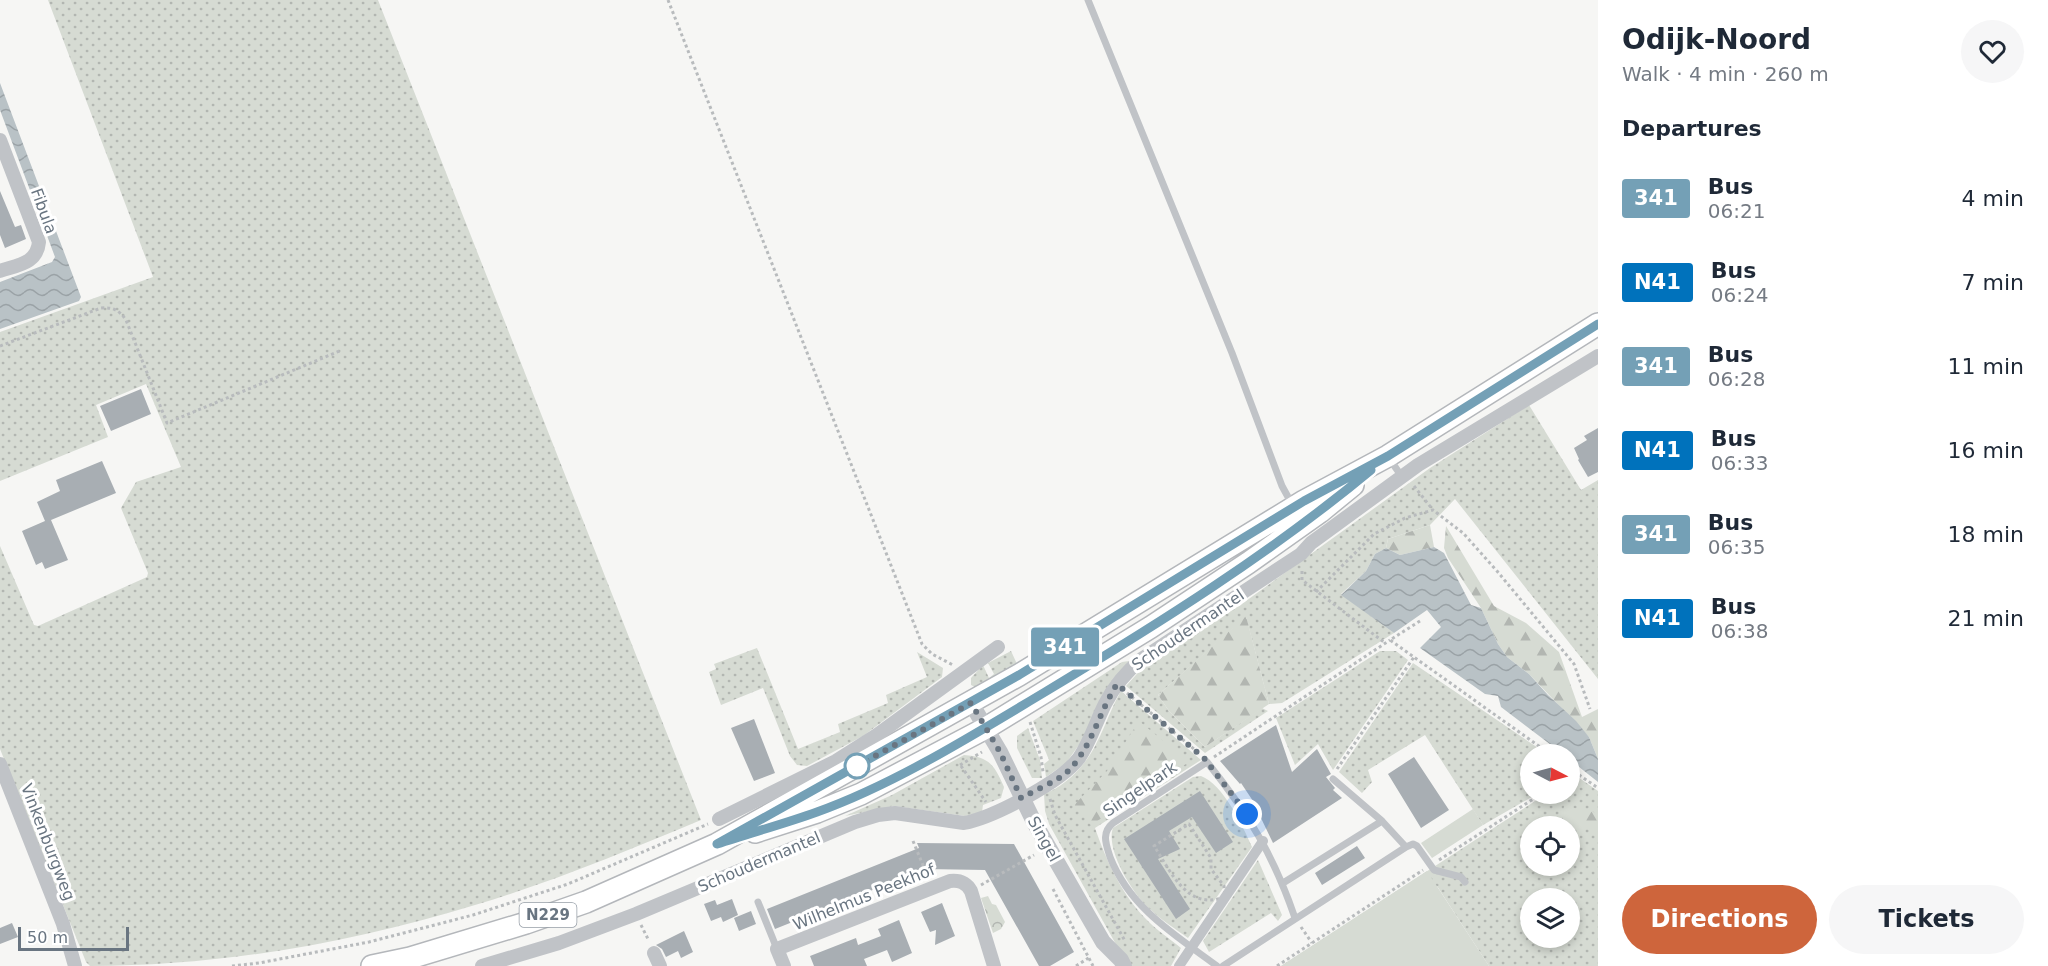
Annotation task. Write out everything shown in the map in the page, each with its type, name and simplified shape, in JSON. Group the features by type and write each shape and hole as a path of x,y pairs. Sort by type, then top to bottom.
{"main road":[{"name":"Schoudermantel","path":"372,966 422,954 526,923 586,902 717,844 971,703 1293,507 1388,456 1598,324"},
{"name":"Schoudermantel","path":"717,844 817,812 861,794 986,728 1151,627 1248,563 1320,512 1388,456"}],"street":[{"name":"Fibula","path":"0,140 39,243 34,258 0,271"},
{"name":"Schoudermantel","path":"482,966 559,944 821,836 878,815 895,813 964,823 993,813 1065,774 1079,758 1106,702 1130,668 1301,554 1311,543 1403,476 1598,356"},
{"path":"719,819 836,760 893,725 998,647"},
{"path":"960,675 971,703"},
{"name":"Singel","path":"971,703 1000,752 1021,798 1103,942 1124,966"},
{"name":"Vinkenburgweg","path":"0,764 63,924 75,966"},
{"path":"1179,966 1263,841"},
{"name":"Wilhelmus Peekhof","path":"777,949 957,880 968,886 971,891"},
{"path":"971,891 994,966"},
{"name":"Singel","path":"1103,942 1109,966"},
{"path":"777,949 784,966"}],"lane":[{"path":"1088,0 1232,353 1282,486 1293,507"},
{"path":"1388,456 1403,476"},
{"path":"1207,762 1232,793 1263,841 1283,883 1295,918"},
{"name":"Singelpark","path":"1207,762 1113,823 1105,833 1105,840 1113,862 1141,906 1161,925 1217,966"},
{"path":"1333,779 1383,821 1407,847"},
{"path":"1283,883 1383,821"},
{"path":"1223,966 1413,844 1417,846 1434,870 1461,878 1465,882"},
{"path":"758,902 777,949"}],"path":[{"path":"668,0 922,644 960,675"},
{"path":"0,346 101,308 116,309 126,320 167,423 342,350"},
{"path":"1403,476 1433,510 1463,533 1477,548 1574,664 1590,709"},
{"path":"1317,592 1374,534 1405,518 1433,510"},
{"path":"1301,554 1302,580 1536,744"},
{"path":"1117,684 1207,762 1420,621"},
{"path":"1333,779 1414,657"},
{"path":"1030,722 1055,815 1128,946"},
{"path":"1580,775 1598,788"},
{"path":"1277,966 1526,804"},
{"path":"232,966 369,942 473,915 568,884 719,819"},
{"path":"1189,824 1211,858 1211,869 1224,886 1226,897 1208,900 1182,889 1154,846 1189,824"},
{"path":"913,841 933,888"},
{"path":"971,891 1034,855"},
{"path":"636,914 657,960"},
{"path":"1295,918 1312,943"},
{"path":"1076,966 1090,957 1094,966"}],"green space":[{"path":"48,0 378,0 701,820 561,876 475,905 381,931 236,957 139,965 90,966 86,962 0,749 0,546 34,625 38,626 147,577 148,573 121,508 136,482 181,467 146,384 96,405 108,437 0,481 0,332 153,277"},
{"path":"1529,405 1581,490 1598,480 1598,679 1455,499 1430,525 1388,539 1386,548 1375,554 1366,571 1341,594 1394,633 1282,703 1269,704 1246,617 1158,695 1169,711 1205,747 1262,708 1268,711 1205,753 1126,686 1144,666 1239,606 1430,468"},
{"path":"1430,525 1434,547 1400,555 1386,548 1388,539"},
{"path":"1446,526 1494,606 1526,623 1559,652 1582,717 1598,709 1598,759 1589,737 1529,674 1507,657 1498,644 1481,608 1448,558 1444,548"},
{"path":"1246,616 1269,704 1205,747 1169,711 1158,695"},
{"path":"757,648 798,749 840,732 838,724 888,703 886,695 927,677 917,652 943,668 942,677 863,736 807,766 797,765 790,756 763,688 721,705 709,672 716,669 714,664"},
{"path":"1011,651 1017,664 977,688 971,685 971,678 983,665 989,678 994,674 988,663"},
{"path":"1380,651 1396,651 1408,660 1333,770 1318,744 1295,765 1276,718"},
{"path":"1129,661 1111,682 1081,742 1066,763 1046,777 1044,764 1049,760 1033,721 1122,662"},
{"path":"1413,663 1532,744 1520,744 1520,804 1483,825 1425,735 1368,770 1372,782 1362,793 1339,772"},
{"path":"1121,691 1201,760 1095,828 1109,864 1136,908 1158,930 1181,948 1171,966 1128,966 1049,824 1045,811 1044,794 1068,780 1088,758"},
{"path":"1139,721 1189,762 1091,825 1074,805 1107,771"},
{"path":"1028,728 1040,760 1042,778 1032,778 1017,748 1017,736"},
{"path":"964,755 990,763 1004,787 1001,798 983,805 982,812 965,816 894,806 845,816 892,795"},
{"path":"1201,776 1209,780 1224,796 1238,817 1252,847 1188,938 1155,914 1129,884 1117,860 1112,837 1113,828 1193,777"},
{"path":"1580,778 1598,791 1598,966 1489,966 1437,886 1325,952 1281,966 1531,804 1580,804"},
{"path":"1564,806 1598,813 1598,832 1580,827 1580,816 1563,816"},
{"path":"1473,809 1483,825 1432,858 1421,843"},
{"path":"1258,860 1282,915 1278,921 1271,913 1209,952 1203,941"},
{"path":"1427,871 1489,966 1281,966"},
{"path":"988,896 1005,922 1001,929 993,933 981,898"}],"water":[{"path":"0,83 81,297 79,301 0,329 0,282 52,262 55,257 0,110"},
{"path":"1434,547 1444,553 1471,605 1481,608 1498,644 1507,657 1529,674 1589,737 1598,759 1598,782 1580,768 1580,744 1550,744 1501,707 1498,696 1485,694 1420,648 1441,627 1427,610 1394,633 1341,595 1366,571 1375,554 1386,548 1400,555"}],"building":[{"path":"0,191 15,227 21,225 26,239 5,248 0,235"},
{"path":"141,389 151,414 111,431 100,406"},
{"path":"1598,428 1598,472 1588,477 1574,448 1587,440 1584,436"},
{"path":"102,461 116,493 51,520 68,560 45,569 42,562 36,565 22,531 45,521 37,502 60,491 56,480"},
{"path":"754,719 775,773 754,781 731,728"},
{"path":"1276,725 1292,772 1317,749 1331,774 1326,777 1335,788 1333,790 1342,798 1273,843 1260,816 1262,814 1241,783 1220,761"},
{"path":"1414,757 1449,810 1421,828 1388,774"},
{"path":"1200,791 1233,842 1216,853 1192,817 1169,831 1180,849 1158,859 1190,909 1176,919 1124,839"},
{"path":"917,843 1014,844 1074,952 1050,966 1039,966 985,870 925,869 775,929 767,909 919,848"},
{"path":"1357,846 1365,858 1322,885 1315,873"},
{"path":"732,899 738,915 723,922 721,917 711,921 704,904 715,900 717,905"},
{"path":"942,903 955,936 935,945 936,930 930,932 921,912"},
{"path":"751,911 756,924 739,931 734,918"},
{"path":"899,920 912,953 892,962 887,950 864,959 867,966 814,966 810,956 856,938 858,945 881,936 878,929"},
{"path":"12,923 18,937 0,944 0,928"},
{"path":"684,931 693,952 681,958 678,951 666,957 662,949 656,945"}],"bus line":[{"name":"341","path":"1371,470 1320,512 1248,563 1151,627 986,728 861,794 817,812 717,844 1019,675 1304,501 1388,456 1598,324"}],"route":[{"path":"857,766 971,703 1000,752 1021,798 1065,774 1079,758 1117,684 1204,758 1247,814"}]}
